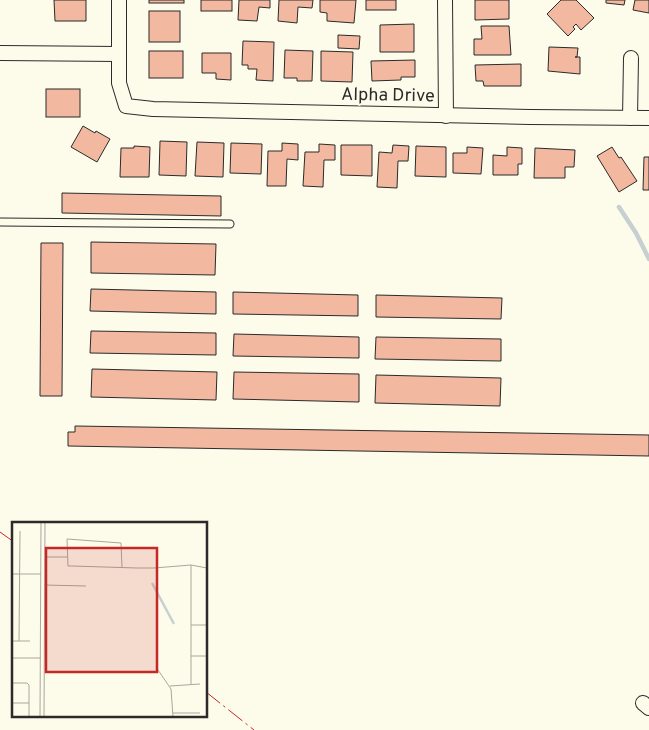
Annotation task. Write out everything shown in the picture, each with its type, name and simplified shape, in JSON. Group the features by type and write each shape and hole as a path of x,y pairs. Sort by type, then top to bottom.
{"street":[{"path":"0,53 119,54 119,0"},
{"path":"445,0 446,116"},
{"name":"Alpha Drive","path":"119,54 120,83 126,106 153,109 446,116 649,118"},
{"path":"630,118 631,58"}],"lane":[{"path":"0,222 230,224"}],"building":[{"path":"54,0 86,0 86,21 55,21"},
{"path":"149,0 184,0 184,3 149,3"},
{"path":"201,0 232,0 232,11 201,11"},
{"path":"239,0 270,0 270,8 259,7 257,21 238,20"},
{"path":"279,0 313,0 312,8 298,7 297,23 278,21"},
{"path":"320,0 356,0 354,23 327,21 327,13 320,12"},
{"path":"366,0 396,0 396,10 366,10"},
{"path":"475,0 509,0 509,19 475,20"},
{"path":"561,0 576,0 594,18 581,30 576,24 573,27 575,29 568,36 547,14"},
{"path":"606,0 625,0 624,5 606,3"},
{"path":"635,0 649,0 649,13 633,10"},
{"path":"149,11 180,11 180,42 149,42"},
{"path":"414,24 414,52 380,52 380,25"},
{"path":"481,26 509,26 511,55 474,55 474,39 482,39"},
{"path":"338,35 360,36 359,49 338,48"},
{"path":"243,41 274,42 273,81 256,80 257,69 248,69 248,65 242,65"},
{"path":"549,47 578,48 577,57 580,57 580,74 548,71"},
{"path":"285,50 313,51 312,81 297,81 297,78 284,78"},
{"path":"149,51 183,51 183,78 149,78"},
{"path":"321,51 353,52 352,82 321,81"},
{"path":"202,53 231,53 231,80 216,79 216,73 202,73"},
{"path":"415,60 415,77 401,77 401,80 372,81 371,61"},
{"path":"521,64 521,86 484,86 483,81 476,81 475,65"},
{"path":"46,89 80,89 80,117 46,117"},
{"path":"83,126 110,139 97,162 71,147"},
{"path":"160,141 187,142 186,176 159,175"},
{"path":"197,142 224,143 223,177 195,176"},
{"path":"231,143 262,144 261,174 230,173"},
{"path":"282,143 298,144 298,160 287,159 286,186 267,186 268,151 282,151"},
{"path":"319,144 335,145 335,160 324,160 323,187 303,186 305,152 319,152"},
{"path":"341,145 372,145 372,176 341,175"},
{"path":"393,145 409,146 408,161 398,161 397,188 377,187 379,152 392,153"},
{"path":"134,146 150,147 149,177 120,177 121,148 134,148"},
{"path":"416,146 446,147 446,177 415,176"},
{"path":"467,147 483,148 481,174 453,173 453,153 467,153"},
{"path":"507,147 522,148 522,164 518,164 518,175 493,175 493,155 507,156"},
{"path":"612,147 637,181 619,192 597,156"},
{"path":"535,148 575,150 574,167 565,167 565,178 534,178"},
{"path":"644,157 649,157 649,190 643,190"},
{"path":"62,193 221,196 221,216 62,213"},
{"path":"91,242 216,244 215,275 91,273"},
{"path":"41,243 63,243 62,396 40,396"},
{"path":"91,289 216,292 216,314 90,311"},
{"path":"233,292 358,295 358,316 233,314"},
{"path":"376,295 502,298 501,319 376,317"},
{"path":"91,331 216,333 216,355 90,353"},
{"path":"234,334 359,337 359,358 233,356"},
{"path":"376,337 501,339 501,361 375,359"},
{"path":"92,369 217,372 216,400 91,397"},
{"path":"234,372 359,374 359,402 233,399"},
{"path":"376,375 501,378 500,406 375,403"},
{"path":"75,426 649,435 649,456 68,446 68,432 75,432"}],"waterway":[{"path":"619,207 636,233 649,259"}],"power":[{"path":"0,532 12,541"},
{"path":"208,694 254,730"}]}
